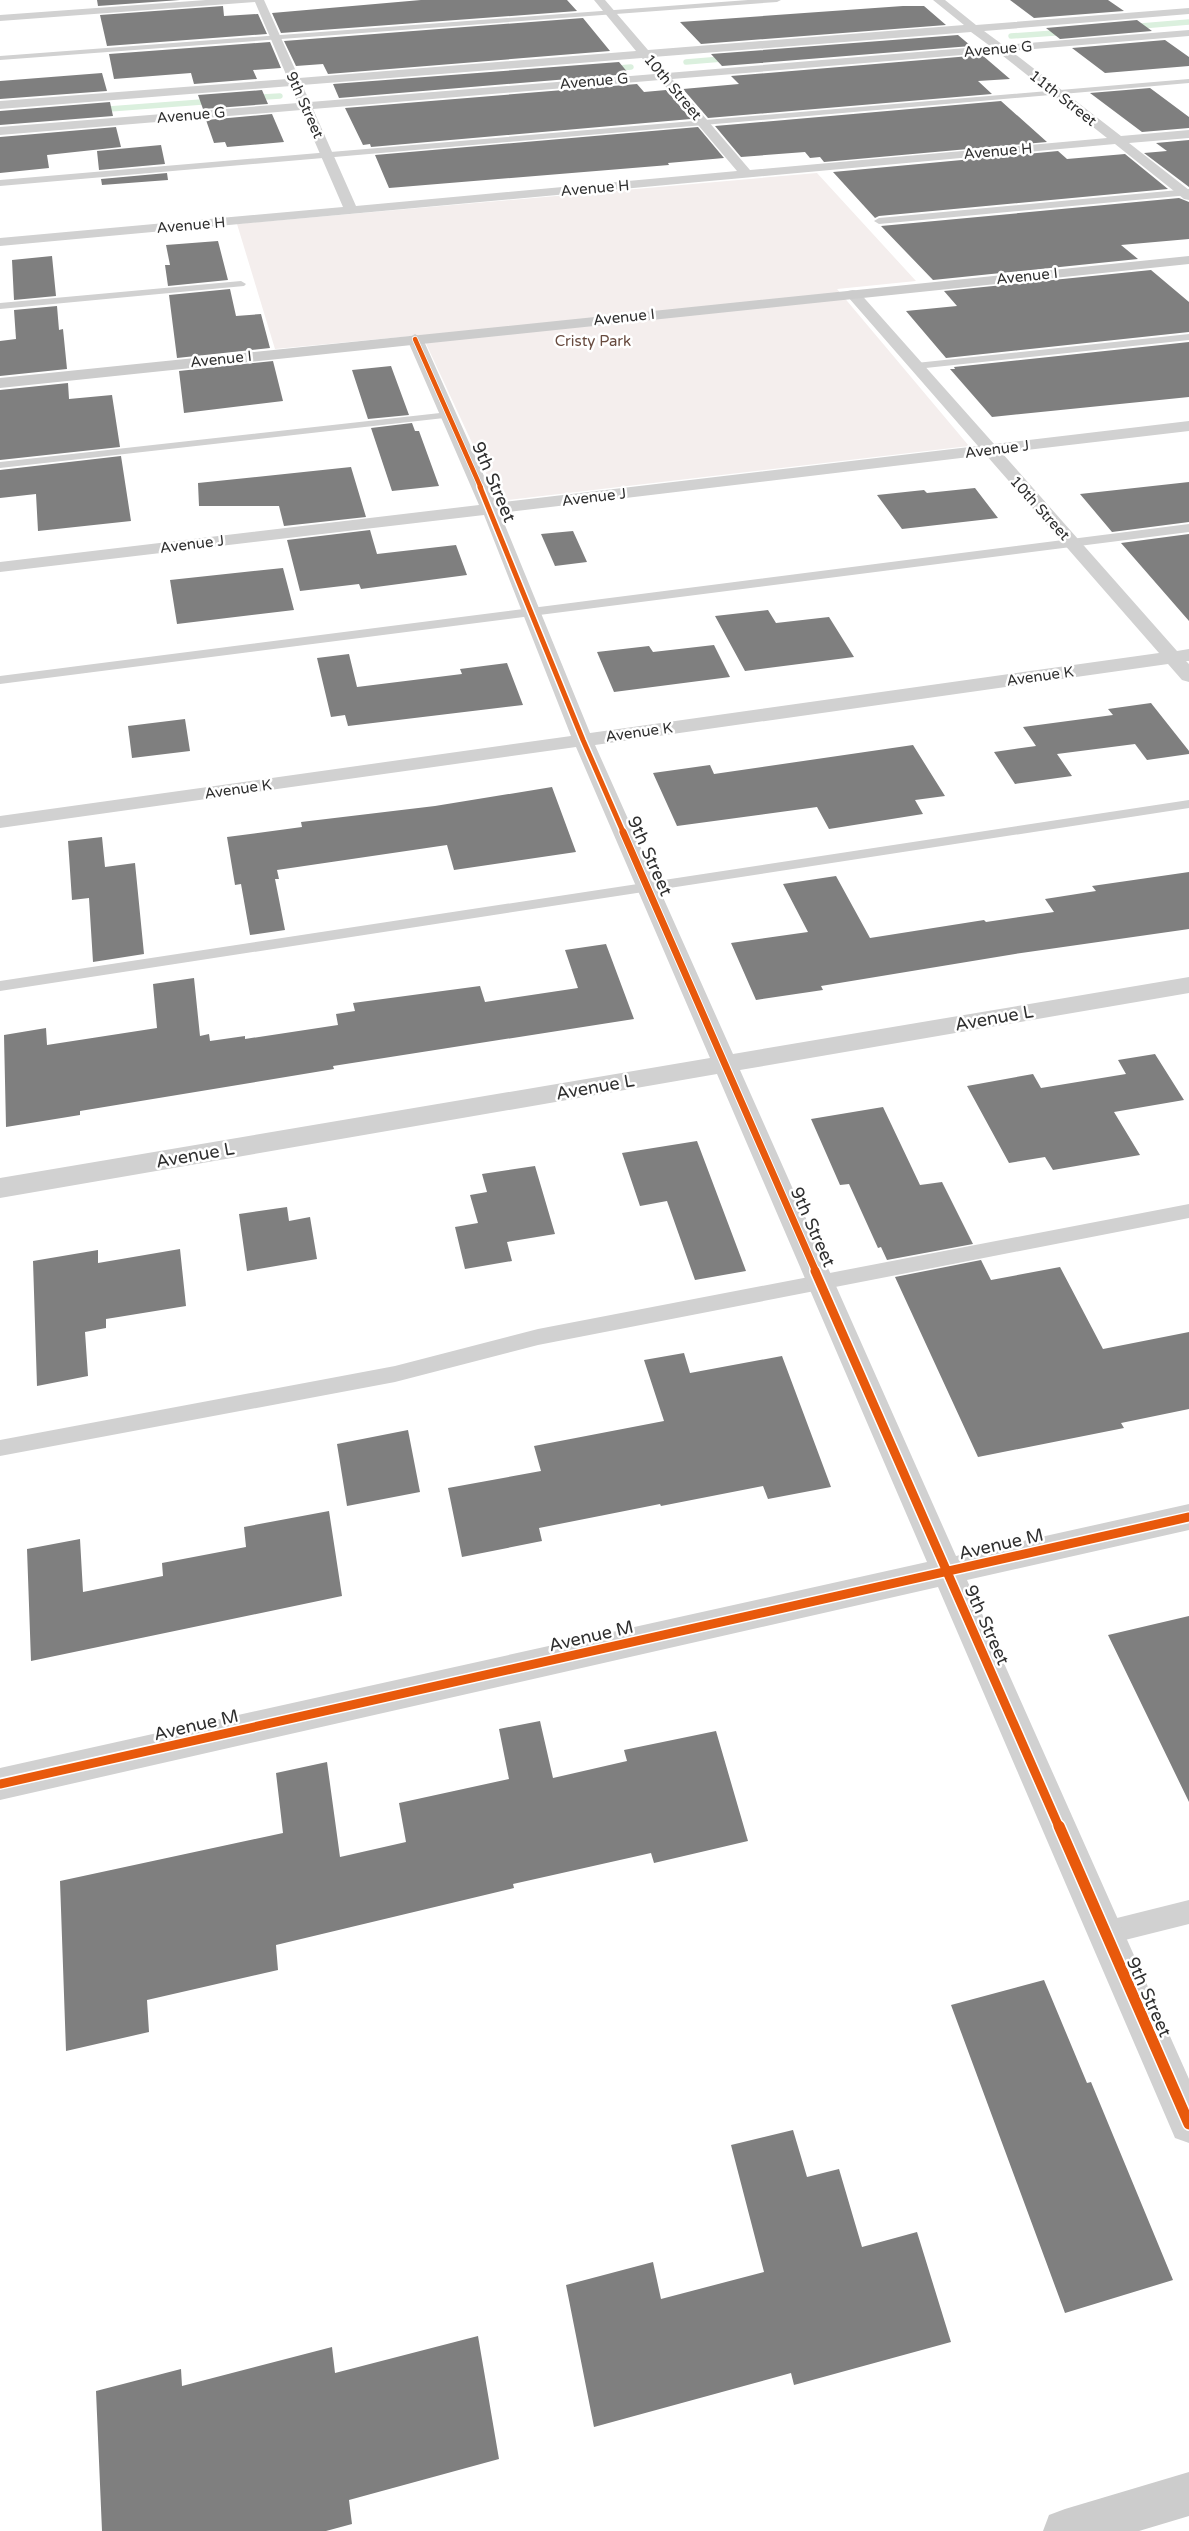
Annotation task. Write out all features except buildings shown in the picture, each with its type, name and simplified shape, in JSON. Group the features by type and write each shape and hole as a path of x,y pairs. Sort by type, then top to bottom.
{"street":[{"path":"0,18 251,0"},
{"name":"9th Street","path":"259,0 351,210"},
{"name":"10th Street","path":"599,0 746,174"},
{"name":"11th Street","path":"938,0 1187,193"},
{"name":"Avenue G","path":"0,105 1189,11"},
{"name":"Avenue G","path":"0,131 1189,33"},
{"name":"Avenue H","path":"0,242 1189,134"},
{"name":"Avenue I","path":"0,383 1189,260"},
{"name":"10th Street","path":"853,294 1071,543 1181,656 1189,676"},
{"name":"9th Street","path":"415,339 490,509 583,740 1189,2124"},
{"name":"Avenue J","path":"0,568 1189,426"},
{"name":"Avenue K","path":"0,822 1181,656"},
{"name":"Avenue L","path":"0,1188 1189,984"},
{"name":"Avenue M","path":"0,1784 1189,1517"},
{"path":"1065,2531 1189,2494"}],"lane":[{"path":"0,58 777,0"},
{"path":"0,183 1189,81"},
{"path":"879,221 1187,193"},
{"path":"0,306 241,284"},
{"path":"916,366 1189,337"},
{"path":"0,465 449,415"},
{"path":"0,680 1189,528"},
{"path":"0,986 1189,804"},
{"path":"0,1448 395,1374 538,1337 1189,1211"},
{"path":"1105,1933 1189,1912"}],"green space":[{"name":"Cristy Park","path":"817,173 916,281 837,289 969,446 499,501 422,335 275,349 237,224"}],"waterway":[{"path":"1129,27 1189,22"},
{"path":"1011,36 1069,32"},
{"path":"686,62 734,58"},
{"path":"606,69 631,67"},
{"path":"248,98 280,96"},
{"path":"96,110 215,101"}],"cycle path":[{"path":"415,339 490,509 583,740 1189,2124"},
{"path":"0,1784 1189,1517"}]}
